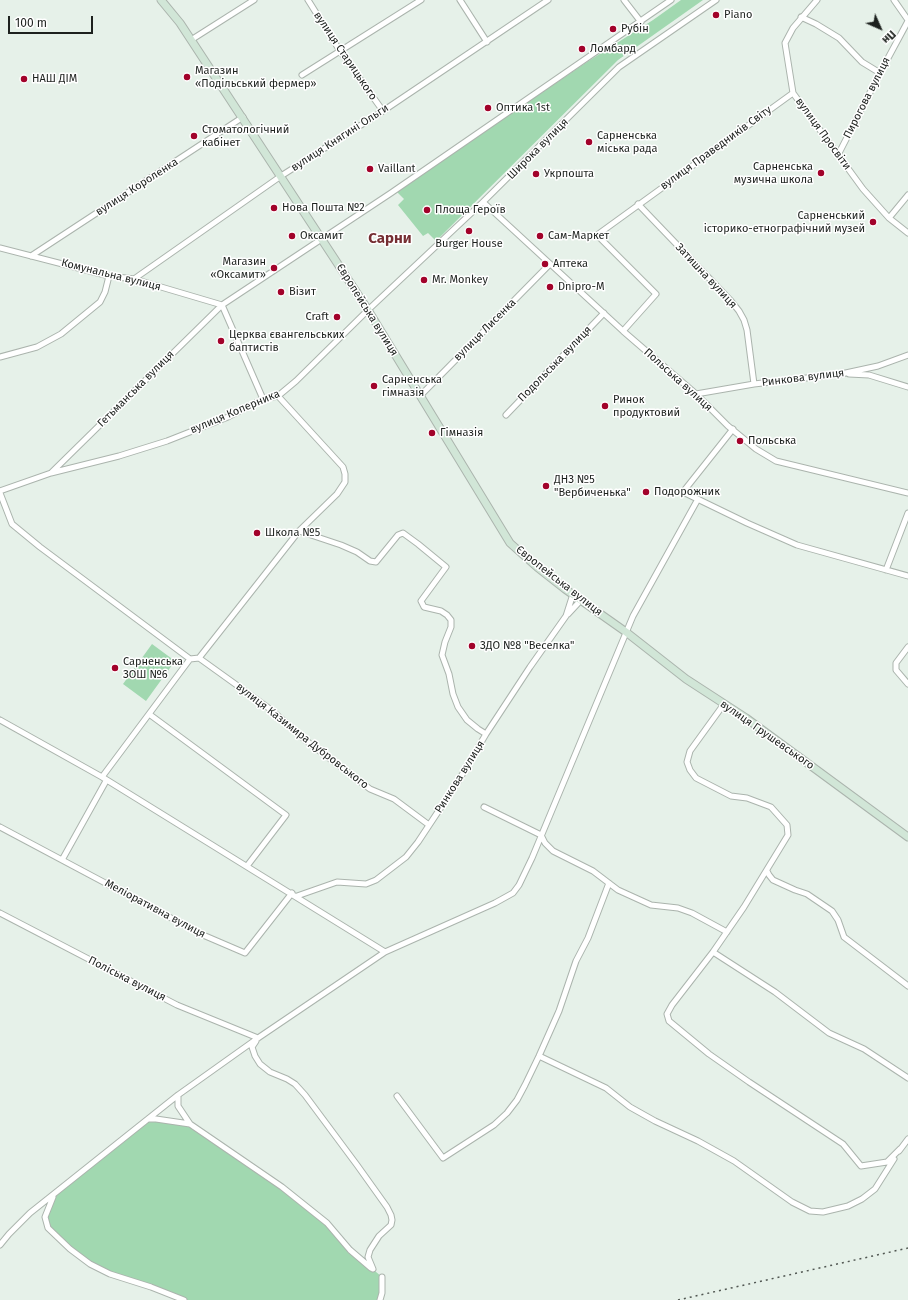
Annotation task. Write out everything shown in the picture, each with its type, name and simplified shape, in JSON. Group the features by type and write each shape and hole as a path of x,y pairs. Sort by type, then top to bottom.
{"main road":[{"name":"Європейська вулиця","path":"161,0 180,23 368,310 510,543 573,594 626,632"},
{"name":"вулиця Грушевського","path":"626,632 686,679 752,723 908,837"}],"street":[{"path":"191,40 254,0"},
{"name":"вулиця Старицького","path":"308,0 340,51 383,111"},
{"path":"302,75 421,0"},
{"path":"460,0 487,42"},
{"name":"вулиця Княгині Ольги","path":"134,279 281,176 383,111 548,0"},
{"path":"624,0 641,22"},
{"path":"321,239 641,22 671,0"},
{"name":"Широка вулиця","path":"368,310 484,202 619,67 716,0"},
{"name":"вулиця Просвіти","path":"817,0 801,17 785,43 793,92 863,189 889,218 908,233"},
{"path":"894,0 908,20"},
{"path":"801,17 839,38 862,62 880,73"},
{"name":"Пирогова вулиця","path":"838,154 908,20"},
{"name":"вулиця Праведників Світу","path":"623,331 656,294 597,235 793,92"},
{"name":"вулиця Короленка","path":"31,256 243,118"},
{"path":"889,218 908,195"},
{"name":"Польська вулиця","path":"484,202 623,331 696,394 756,449 776,460 908,493"},
{"name":"Затишна вулиця","path":"638,204 731,301 744,320 747,330 754,384"},
{"name":"Гетьманська вулиця","path":"52,473 222,305 321,239"},
{"name":"Комунальна вулиця","path":"0,248 109,276 134,279 222,305"},
{"name":"вулиця Лисенка","path":"420,396 550,264"},
{"path":"0,357 37,347 61,334 100,302 105,292 109,276"},
{"path":"222,305 263,399"},
{"name":"вулиця Коперника","path":"0,492 52,473 119,456 166,441 228,417 263,399 278,396 296,381 368,310"},
{"name":"Подольська вулиця","path":"506,414 604,313"},
{"name":"Ринкова вулиця","path":"696,394 754,384 841,374 878,366 908,355"},
{"path":"841,374 869,375 908,387"},
{"path":"0,492 12,524 40,547 190,659 199,658 299,531 337,494 345,482 343,467 278,396"},
{"path":"733,429 683,492 797,545 908,576"},
{"path":"0,1245 30,1213 178,1095 258,1038 385,952 495,903 513,893 519,886 633,616 698,499"},
{"path":"886,570 908,513"},
{"path":"299,531 341,545 357,552 370,561 376,562 398,535 403,533 446,567 421,601 424,607 441,611 451,620 451,627 442,655 449,674 453,694 458,707 467,720 486,734"},
{"name":"Ринкова вулиця","path":"297,896 337,882 366,884 376,880 406,857 459,780 486,734 530,667 566,616 573,594"},
{"path":"566,616 581,600"},
{"path":"908,647 896,663 896,670 908,684"},
{"name":"вулиця Казимира Дубровського","path":"199,658 270,709 309,743 370,790 394,799 429,825"},
{"path":"62,860 104,779 149,714 190,659"},
{"path":"724,704 690,751 688,762 690,770 696,778 731,796 747,798 771,807 787,825 788,835 767,871 727,932 672,1005 667,1014 669,1021 709,1054 843,1144 861,1166 887,1162 908,1139"},
{"path":"149,714 286,816 247,866"},
{"path":"0,720 104,779 297,896 385,952"},
{"path":"484,807 541,835 545,843 552,851 593,871 618,890 651,905 678,908 692,913 727,932"},
{"name":"Меліоративна вулиця","path":"0,827 203,936 245,953 292,893"},
{"path":"767,871 772,880 807,894 832,911 838,920 844,937 908,986"},
{"path":"397,1096 443,1158 485,1131 507,1113 517,1100 559,1011 576,961 588,938 608,883"},
{"name":"Поліська вулиця","path":"0,913 177,1005 258,1038"},
{"path":"713,952 775,992 829,1033 864,1049 908,1078"},
{"path":"178,1095 178,1106 190,1124 282,1187 327,1223 350,1250 373,1269 368,1257 370,1250 379,1236 391,1225 391,1215 357,1165 305,1095 295,1084 270,1072 260,1064 252,1047 258,1038"},
{"path":"539,1056 606,1088 630,1107 734,1161 792,1202 810,1211 823,1212 848,1206 862,1200 875,1189 900,1149"},
{"path":"147,1120 156,1119 190,1124"},
{"path":"54,1195 45,1217 48,1228 70,1249 90,1264 110,1274 151,1287 184,1300"},
{"path":"380,1300 382,1293 382,1277"}],"green space":[{"path":"681,0 703,0 618,60 436,241 428,233 423,236 398,205 404,199 396,191"},
{"path":"152,644 175,661 146,701 123,684"},
{"path":"147,1120 190,1124 248,1164 327,1223 350,1250 382,1277 380,1300 184,1300 90,1264 48,1228 45,1217 54,1195"}],"railway":[{"path":"678,1300 908,1248"}],"place":[{"name":"Piano","path":"716,15"},
{"name":"Рубін","path":"613,29"},
{"name":"Ломбард","path":"582,49"},
{"name":"Магазин «Подільський фермер»","path":"187,77"},
{"name":"НАШ ДІМ","path":"24,79"},
{"name":"Оптика 1st","path":"488,108"},
{"name":"Стоматологічний кабінет","path":"194,136"},
{"name":"Сарненська міська рада","path":"589,142"},
{"name":"Vaillant","path":"370,169"},
{"name":"Сарненська музична школа","path":"821,173"},
{"name":"Укрпошта","path":"536,174"},
{"name":"Нова Пошта №2","path":"274,208"},
{"name":"Площа Героїв","path":"427,210"},
{"name":"Сарненський історико-етнографічний музей","path":"873,222"},
{"name":"Burger House","path":"469,231"},
{"name":"Оксамит","path":"292,236"},
{"name":"Сам-Маркет","path":"540,236"},
{"name":"Аптека","path":"545,264"},
{"name":"Магазин «Оксамит»","path":"274,268"},
{"name":"Mr. Monkey","path":"424,280"},
{"name":"Dnipro-M","path":"550,287"},
{"name":"Візит","path":"281,292"},
{"name":"Craft","path":"337,317"},
{"name":"Церква євангельських баптистів","path":"221,341"},
{"name":"Сарненська гімназія","path":"374,386"},
{"name":"Ринок продуктовий","path":"605,406"},
{"name":"Гімназія","path":"432,433"},
{"name":"Польська","path":"740,441"},
{"name":"ДНЗ №5 \"Вербиченька\"","path":"546,486"},
{"name":"Подорожник","path":"646,492"},
{"name":"Школа №5","path":"257,533"},
{"name":"ЗДО №8 \"Веселка\"","path":"472,646"},
{"name":"Сарненська ЗОШ №6","path":"115,668"}],"district":[{"name":"Сарни","path":"390,239"}]}
